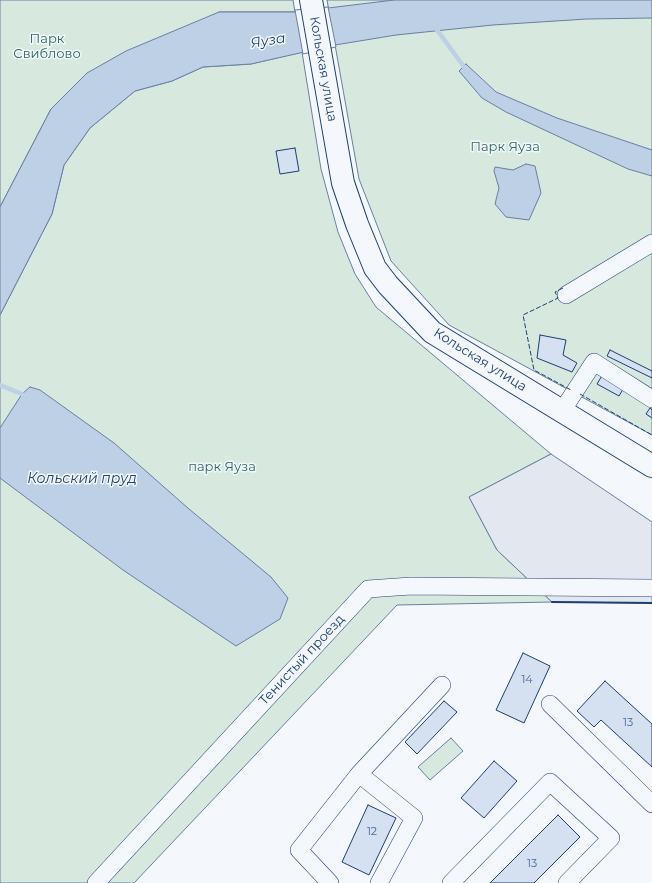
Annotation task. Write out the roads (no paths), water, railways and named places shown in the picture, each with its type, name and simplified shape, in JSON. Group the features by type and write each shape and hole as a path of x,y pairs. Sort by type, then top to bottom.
{"main road":[{"name":"Кольская улица","path":"311,0 346,190 356,224 375,268 388,285 432,332 652,466"}],"street":[{"path":"566,295 652,243"},
{"path":"562,411 594,362 652,399"},
{"name":"Тенистый проезд","path":"96,883 368,589 411,586 574,586 652,588"},
{"path":"330,883 299,850 359,774 442,685"},
{"path":"550,704 652,804"},
{"path":"359,774 414,818 379,883"},
{"path":"451,883 550,782 612,838 567,883"}],"water":[{"name":"Яуза","path":"394,0 652,0 652,18 587,19 493,25 396,35 335,45 251,64 203,67 172,81 135,91 90,128 64,165 52,214 0,315 0,207 51,109 87,73 126,51 219,12 295,12"},
{"path":"466,64 496,92 557,118 652,150 652,176 628,169 506,112 482,98 459,71"},
{"path":"526,164 535,166 541,193 529,220 506,217 495,204 499,188 494,171 495,167 513,170"},
{"name":"Кольский пруд","path":"30,387 40,390 114,443 189,509 271,577 288,598 280,619 236,646 123,570 0,478 0,428 22,394"}],"waterway":[{"path":"435,27 467,71"},
{"path":"0,385 22,394"}],"park label":[{"name":"Парк Свиблово","path":"47,46"},
{"name":"Парк Яуза","path":"505,147"},
{"name":"парк Яуза","path":"222,467"}]}
